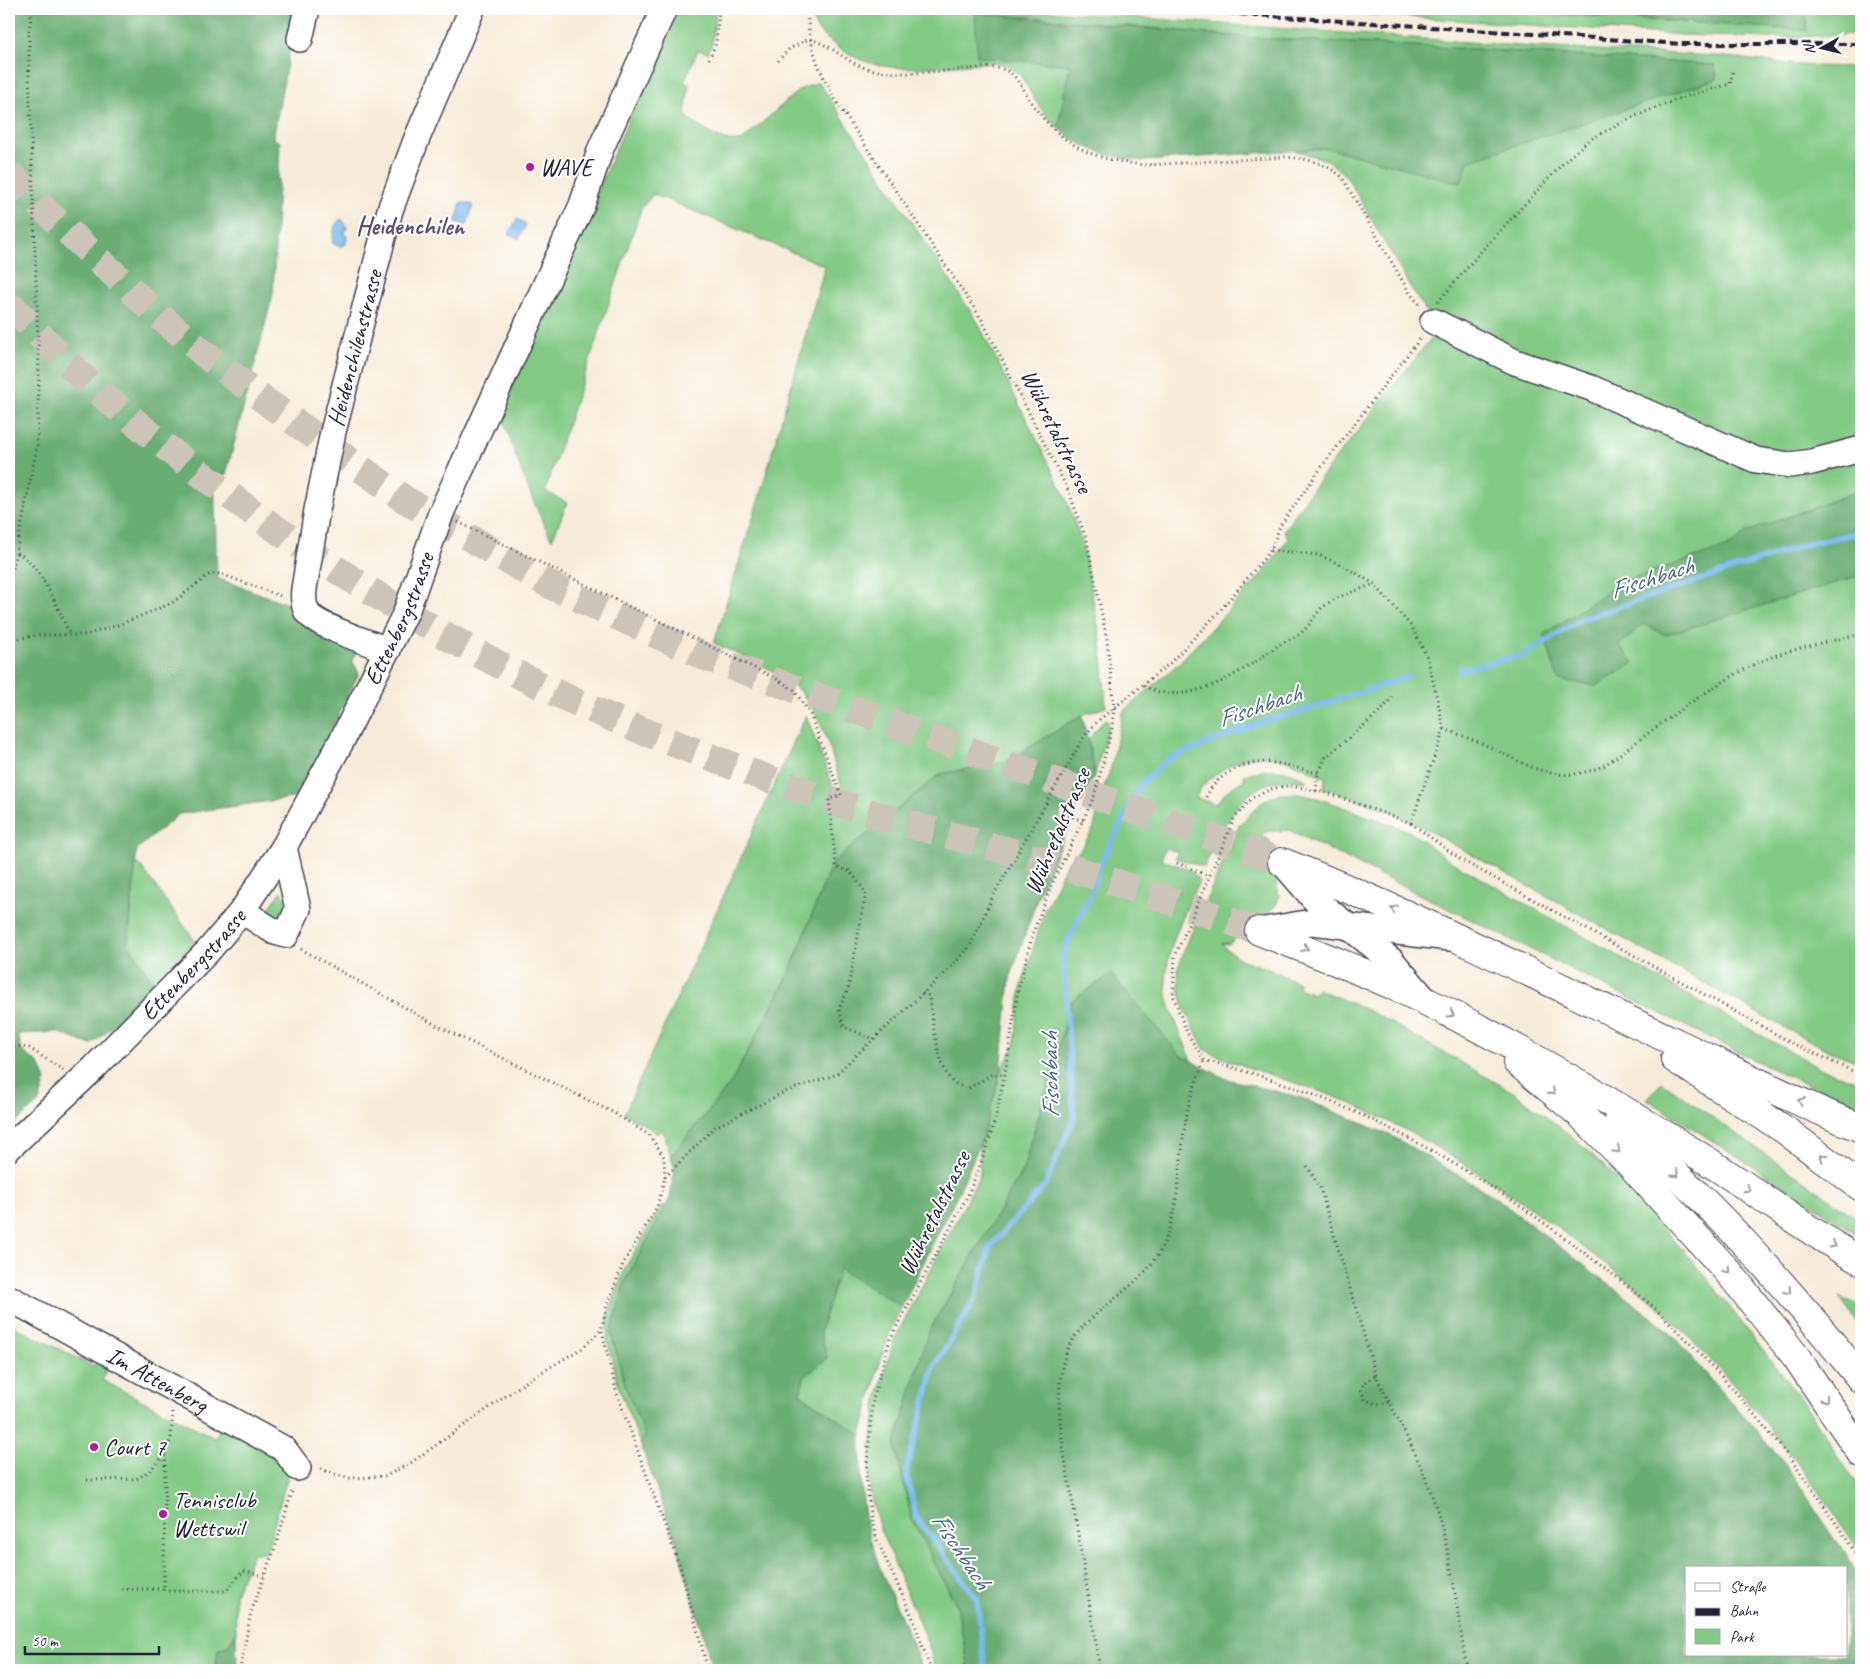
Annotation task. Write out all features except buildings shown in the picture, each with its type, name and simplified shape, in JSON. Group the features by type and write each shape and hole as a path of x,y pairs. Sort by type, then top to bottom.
{"highway":[{"path":"1282,862 1372,899 1861,1128"},
{"path":"1259,931 1346,964 1475,1026 1547,1064 1708,1161 1805,1228 1861,1261"},
{"path":"1517,967 1664,1052 1740,1099 1861,1187"},
{"path":"1475,1026 1582,1116 1630,1163 1689,1227 1731,1275 1797,1358 1861,1454"},
{"path":"1547,1064 1640,1141 1699,1197 1760,1259 1861,1379"}],"street":[{"path":"300,39 307,9"},
{"name":"Heidenchilenstrasse","path":"303,600 317,510 333,432 390,210 416,138 472,9"},
{"name":"Ettenbergstrasse","path":"9,1148 77,1085 209,950 242,911 284,847 388,650 406,612 441,513 582,205 601,148 664,9"},
{"path":"1427,330 1591,388 1756,460 1790,465 1812,462 1861,449"},
{"path":"303,600 308,614 319,622 388,650"},
{"path":"242,911 275,932 286,935 298,909 284,847"},
{"path":"1282,862 1315,900 1392,961 1428,1003"},
{"path":"1259,931 1312,922 1459,939"},
{"name":"Im Ättenberg","path":"9,1298 284,1449 298,1468"}],"path":[{"path":"9,588 17,553 37,436 39,371 29,73 29,30 32,9"},
{"path":"708,59 716,43 719,9"},
{"name":"Wühretalstrasse","path":"807,9 809,38 818,69 837,103 982,320 1069,492 1087,541 1107,640 1114,707 1112,728 1102,774 1084,821 1051,886 1033,933 1018,990 1005,1074 993,1128 968,1195 890,1339 873,1399 868,1436 866,1474 870,1513 876,1538 912,1616 930,1670"},
{"path":"665,1177 714,1127 787,1091 835,1075 923,993 970,946 992,898 1085,735 1114,707 1144,686 1180,653 1271,550 1280,526 1320,469 1427,330 1409,292 1342,177 1327,165 1309,159 1286,157 1146,165 1107,160 1078,148 1059,134 1046,122 1018,81 1006,70 987,68 896,73 869,69 848,61 826,43 809,38 789,49 778,61"},
{"path":"1442,296 1566,160 1589,140 1634,117 1680,98 1730,84 1733,71"},
{"path":"441,513 782,682 794,690 810,714 841,795 829,799 836,867 850,871 866,893 848,989 839,1009 844,1027 874,1039"},
{"path":"1271,550 1319,555 1346,567 1374,584 1412,627 1428,659 1444,729 1411,823"},
{"path":"17,553 26,557 40,577 70,635"},
{"path":"9,640 39,635 86,635 121,624 172,603 210,574 221,574 274,594 293,600 303,600"},
{"path":"1144,686 1168,694 1180,695 1214,684 1261,660 1281,644 1296,636 1304,630 1322,608 1374,584"},
{"path":"1444,729 1546,773 1567,776 1587,773 1605,765 1708,691 1752,665 1790,652 1861,634"},
{"path":"1316,791 1318,773 1326,757 1382,710 1392,697"},
{"path":"1206,797 1216,783 1233,770 1251,763 1275,762 1318,773"},
{"path":"1861,1075 1790,1042 1460,859 1411,823 1316,791 1288,786 1271,789 1252,798 1234,819 1175,956 1173,995 1186,1033 1204,1060 1298,1088 1403,1134 1463,1167 1519,1204 1581,1251 1662,1315 1711,1364 1790,1459 1836,1521 1861,1562"},
{"path":"1062,814 1084,821"},
{"path":"1177,863 1210,876"},
{"path":"286,935 294,945 436,1025 614,1113 649,1136 664,1157 665,1177 656,1207 623,1264 607,1305 601,1330 616,1391 681,1570 708,1670"},
{"path":"923,993 929,996 932,1025 939,1052 952,1081 967,1089 991,1075 1005,1074"},
{"path":"9,1045 29,1048 62,1069 77,1085"},
{"path":"1100,1670 1066,1460 1060,1403 1061,1376 1065,1354 1075,1335 1142,1277 1162,1249 1173,1220 1188,1107 1204,1060"},
{"path":"1307,1166 1320,1188 1376,1376 1416,1454 1433,1499 1447,1554 1467,1670"},
{"path":"240,1670 251,1612 298,1468 309,1466 350,1478 386,1476 412,1462 530,1380 584,1347 601,1330"},
{"path":"1376,1376 1364,1382 1361,1390 1365,1400 1377,1404 1389,1402"},
{"path":"164,1589 165,1455 171,1438 171,1414 182,1394"},
{"path":"88,1480 136,1478 149,1471 165,1455"},
{"path":"122,1589 226,1591 243,1571 264,1576"}],"green space":[{"path":"9,9 297,9 273,139 280,142 273,294 226,475 214,473 217,578 294,606 358,649 352,660 359,673 299,797 179,814 137,849 128,943 157,988 91,1045 57,1032 18,1034 22,1051 39,1064 46,1080 39,1102 9,1129"},
{"path":"677,9 716,9 712,43 708,53 698,50 684,82 689,85 685,115 704,130 719,138 735,141 743,140 799,90 819,82 977,321 1065,496 1082,543 1101,641 1106,707 1082,715 1006,762 940,774 832,863 789,974 731,1083 671,1156 662,1129 657,1134 624,1114 806,715 837,797 844,794 825,735 812,707 803,694 774,672 714,643 763,485 825,266 653,194 641,209 545,491 567,503 552,540 524,477 501,412"},
{"path":"813,9 1019,9 1534,47 1715,56 1811,66 1861,67 1861,1063 1832,1052 1787,1029 1391,811 1324,788 1325,778 1297,765 1272,757 1259,756 1246,758 1218,773 1205,784 1196,798 1216,804 1227,791 1245,779 1244,775 1259,771 1284,771 1306,780 1305,782 1284,781 1267,784 1252,792 1230,818 1204,867 1175,858 1178,852 1165,848 1161,860 1188,869 1199,881 1173,942 1166,974 1170,1007 1191,1061 1072,1000 1023,1170 928,1333 895,1446 912,1520 957,1606 969,1670 935,1670 930,1649 880,1529 871,1498 869,1472 872,1435 878,1395 894,1340 980,1175 980,1146 1001,1070 1015,1045 1021,988 1045,910 1067,863 1081,849 1094,828 1100,798 1111,768 1123,712 1179,663 1264,572 1288,539 1284,530 1324,473 1433,336 1432,314 1426,311 1412,290 1347,177 1327,160 1296,151 1328,148 1368,159 1715,65 1473,49 1256,38 1025,16 977,57 1070,64 1058,128 1038,105 1017,72 1008,66 999,63 989,63 900,68 867,62 835,45 821,33 814,22"},
{"path":"1285,9 1483,9 1806,30 1805,9 1861,9 1861,34 1770,38 1681,35"},
{"path":"1483,9 1805,9 1807,30"},
{"path":"975,13 1256,38 1473,49 1715,65 1717,79 1468,161 1461,183 1328,148 1145,161 1121,158 1098,152 1068,136 1058,128 1070,65 977,57"},
{"path":"1861,490 1861,575 1666,635 1643,624 1619,646 1634,663 1596,686 1558,680 1544,634 1625,580 1728,547 1749,531"},
{"path":"1082,715 1095,774 1081,803 1074,809 1062,807 1060,816 1065,834 1040,890 1010,979 1001,1070 983,1137 960,1189 902,1307 839,1269 820,1331 827,1358 804,1377 800,1394 861,1435 862,1490 868,1532 883,1577 911,1638 922,1670 713,1670 678,1548 640,1443 645,1436 625,1385 611,1333 625,1281 670,1198 675,1169 671,1156 731,1083 789,974 832,863 940,774 1006,762"},
{"path":"1105,719 1108,721 1108,728 1095,774 1088,740"},
{"path":"1280,794 1299,794 1321,799 1409,831 1452,862 1668,984 1824,1070 1861,1083 1861,1108 1777,1071 1289,830 1264,832 1262,835 1269,840 1279,897 1275,907 1229,944 1222,943 1231,953 1242,959 1299,983 1298,988 1314,994 1317,989 1370,1011 1513,1092 1573,1137 1632,1192 1708,1279 1806,1406 1860,1490 1861,1554 1794,1459 1745,1399 1666,1314 1625,1279 1500,1187 1414,1134 1352,1104 1241,1065 1205,1050 1184,1008 1179,989 1178,969 1186,945 1240,824 1263,801"},
{"path":"136,863 140,865 198,945 157,988 128,944"},
{"path":"282,891 290,911 277,923 266,912"},
{"path":"1111,974 1180,1055 1227,1079 1302,1098 1394,1137 1492,1195 1666,1328 1784,1462 1861,1578 1861,1670 969,1670 957,1606 912,1520 895,1446 928,1333 1023,1170 1072,1000"},
{"path":"1662,1082 1861,1221 1861,1236 1647,1099"},
{"path":"662,1205 665,1207 625,1281 611,1333 625,1385 645,1436 640,1443 619,1388 607,1339 608,1316 625,1268"},
{"path":"839,1268 902,1307 882,1354 861,1435 800,1394 804,1377 827,1358 820,1331"},
{"path":"1840,1297 1861,1307 1861,1329"},
{"name":"Tennisclub Wettswil","path":"9,1324 93,1366 99,1354 111,1361 102,1380 215,1438 224,1421 278,1452 288,1476 266,1553 253,1553 235,1594 236,1633 228,1646 218,1649 215,1670 9,1670"},
{"path":"236,1633 237,1670 215,1670 218,1649 228,1646"}],"water":[{"path":"461,202 473,205 467,225 456,222"},
{"path":"340,219 343,220 347,228 344,233 347,237 346,244 342,246 335,245 332,242 335,226"},
{"path":"517,219 526,224 519,239 509,234"}],"waterway":[{"name":"Fischbach","path":"1459,670 1524,655 1582,619 1811,543 1861,532"},
{"name":"Fischbach","path":"985,1670 977,1599 916,1517 906,1472 934,1367 975,1299 990,1247 1046,1184 1074,1118 1063,957 1066,945 1090,895 1098,869 1140,785 1168,759 1262,722 1307,710 1408,677"}],"tunnel":[{"path":"9,172 32,198 147,305 203,353 268,403 404,499 550,585 703,656 1282,862"},
{"path":"9,304 106,398 237,501 377,595 449,638 524,677 599,713 791,787 891,819 1076,870 1259,931"}],"railway":[{"path":"1167,9 1681,44 1861,44"}],"place":[{"name":"WAVE","path":"530,167"},
{"name":"Court 7","path":"94,1447"},
{"name":"Tennisclub Wettswil","path":"163,1514"}],"district":[{"name":"Heidenchilen","path":"410,225"}]}
